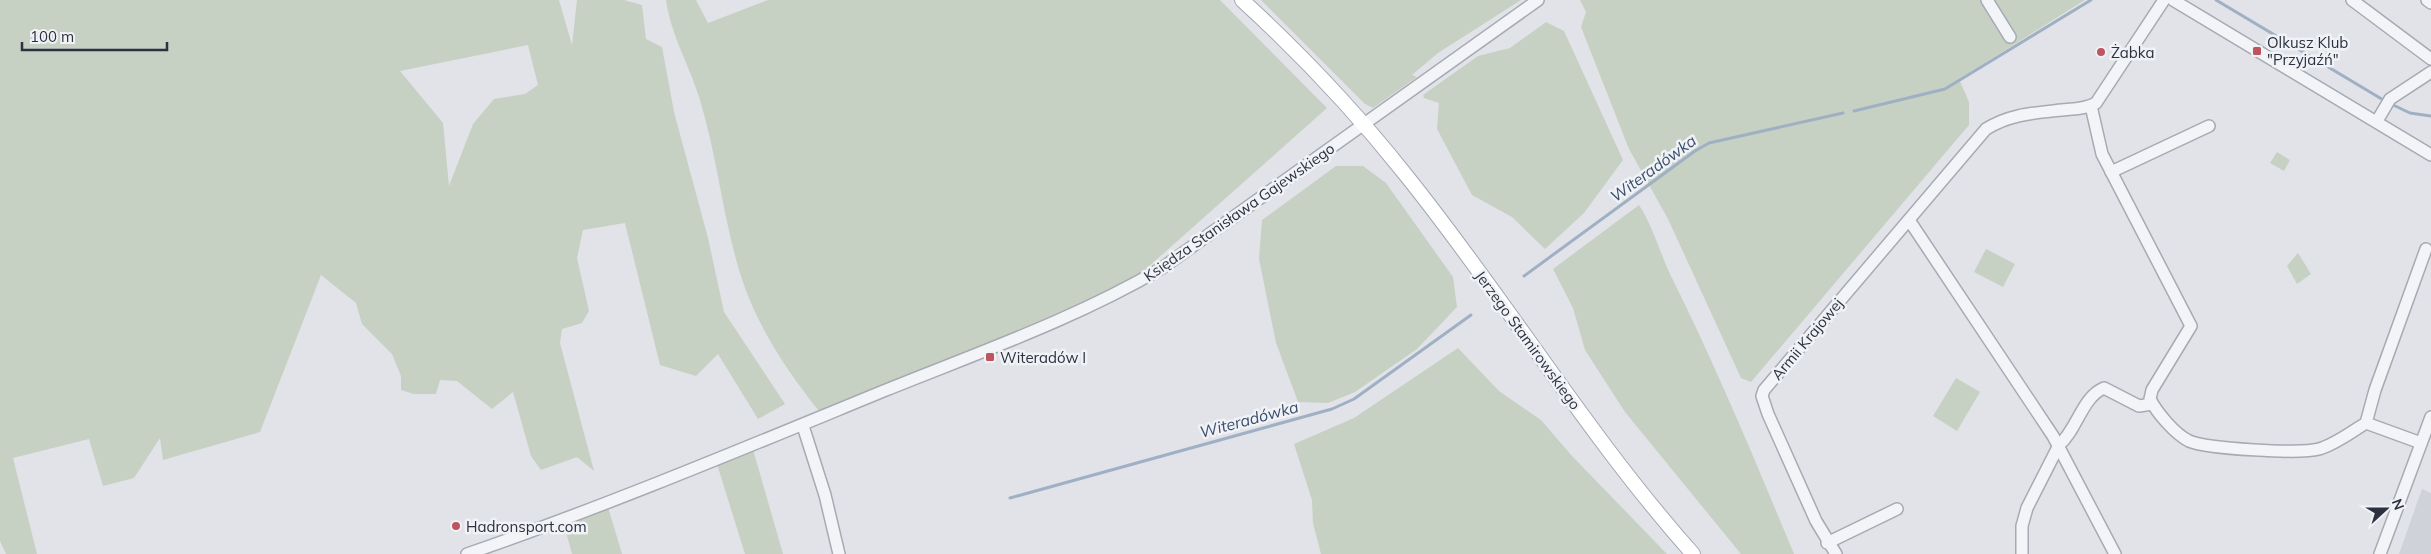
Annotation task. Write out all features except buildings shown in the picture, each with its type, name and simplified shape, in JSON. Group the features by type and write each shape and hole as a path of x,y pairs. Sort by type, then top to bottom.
{"main road":[{"name":"Jerzego Stamirowskiego","path":"1242,0 1314,68 1406,175 1610,452 1661,518 1693,554"}],"street":[{"name":"Księdza Stanisława Gajewskiego","path":"468,554 570,519 803,426 1069,316 1125,290 1162,268 1538,0"},
{"path":"1987,0 2010,37"},
{"path":"2164,0 2103,94 2091,106 2102,154 2191,326 2152,390 2150,399 2152,404 2183,437 2203,445 2218,447 2317,450 2337,441 2366,423 2375,390 2426,249"},
{"path":"2173,0 2431,155"},
{"path":"2352,0 2431,59"},
{"path":"2427,0 2431,3"},
{"path":"2377,122 2388,103 2431,72"},
{"name":"Armii Krajowej","path":"1836,554 1828,543 1768,414 1762,396 1764,390 1986,129 2000,120 2021,114 2091,106"},
{"path":"2111,172 2209,126"},
{"path":"1909,220 2059,445 2115,554"},
{"path":"2022,554 2022,526 2027,508 2059,445 2068,438 2098,391 2104,388 2110,389 2139,406 2152,404"},
{"path":"2380,554 2431,417"},
{"path":"2366,423 2421,444"},
{"path":"803,426 825,495 839,554"},
{"path":"1828,543 1897,509"}],"shaded area":[{"path":"2422,489 2431,493 2431,554 2399,554"}],"green space":[{"path":"0,0 559,0 572,45 577,0 624,0 642,5 646,39 662,47 674,112 708,238 724,312 785,404 758,419 718,354 696,376 660,365 625,223 583,230 577,258 589,311 582,323 562,329 560,343 594,471 577,457 541,470 531,456 513,392 492,409 457,381 440,380 436,394 414,394 401,390 401,376 392,354 362,324 356,303 321,275 260,432 163,460 160,438 134,478 103,486 89,439 13,458 37,554 6,554 0,541","holes":["528,45 538,85 525,94 494,99 473,124 449,186 443,123 400,71"]},
{"path":"666,0 696,0 708,23 768,0 1220,0 1327,108 1129,284 1068,312 819,411 793,377 770,341 743,283 727,222 706,120 696,87 672,26"},
{"path":"1261,0 1521,0 1438,53 1412,75 1417,77 1373,108 1365,104"},
{"path":"1580,0 2085,0 1959,79 1969,102 1969,125 1751,382 1741,378 1668,219 1629,149 1581,27 1586,12"},
{"path":"1546,22 1564,31 1623,160 1584,213 1545,249 1512,217 1472,195 1437,129 1439,103 1424,98 1423,95 1478,56 1510,48"},
{"path":"2277,152 2290,160 2284,171 2270,163"},
{"path":"1336,166 1363,166 1386,183 1453,277 1457,307 1417,349 1355,392 1328,403 1298,402 1276,343 1259,259 1262,220"},
{"path":"1639,205 1719,378 1794,554 1741,554 1625,412 1585,350 1573,308 1553,269"},
{"path":"1986,249 2015,264 2003,287 1974,272"},
{"path":"2298,253 2311,274 2297,284 2287,266"},
{"path":"1458,348 1499,391 1541,420 1572,456 1667,554 1321,554 1313,523 1312,500 1294,444 1354,418"},
{"path":"1956,378 1980,392 1957,431 1933,416"},
{"path":"752,446 783,554 745,554 716,461"},
{"path":"607,504 622,554 572,554 563,521"}],"waterway":[{"name":"Witeradówka","path":"1854,111 1945,89 2091,0"},
{"name":"Witeradówka","path":"2216,0 2385,101"},
{"name":"Witeradówka","path":"2391,104 2410,113 2431,116"},
{"name":"Witeradówka","path":"1524,276 1695,151 1709,143 1843,113"},
{"name":"Witeradówka","path":"1010,498 1332,409 1354,399 1471,315"}],"place":[{"name":"Olkusz Klub \"Przyjaźń\"","path":"2257,51"},
{"name":"Żabka","path":"2101,52"},
{"name":"Witeradów I","path":"990,357"},
{"name":"Hadronsport.com","path":"456,526"}]}
